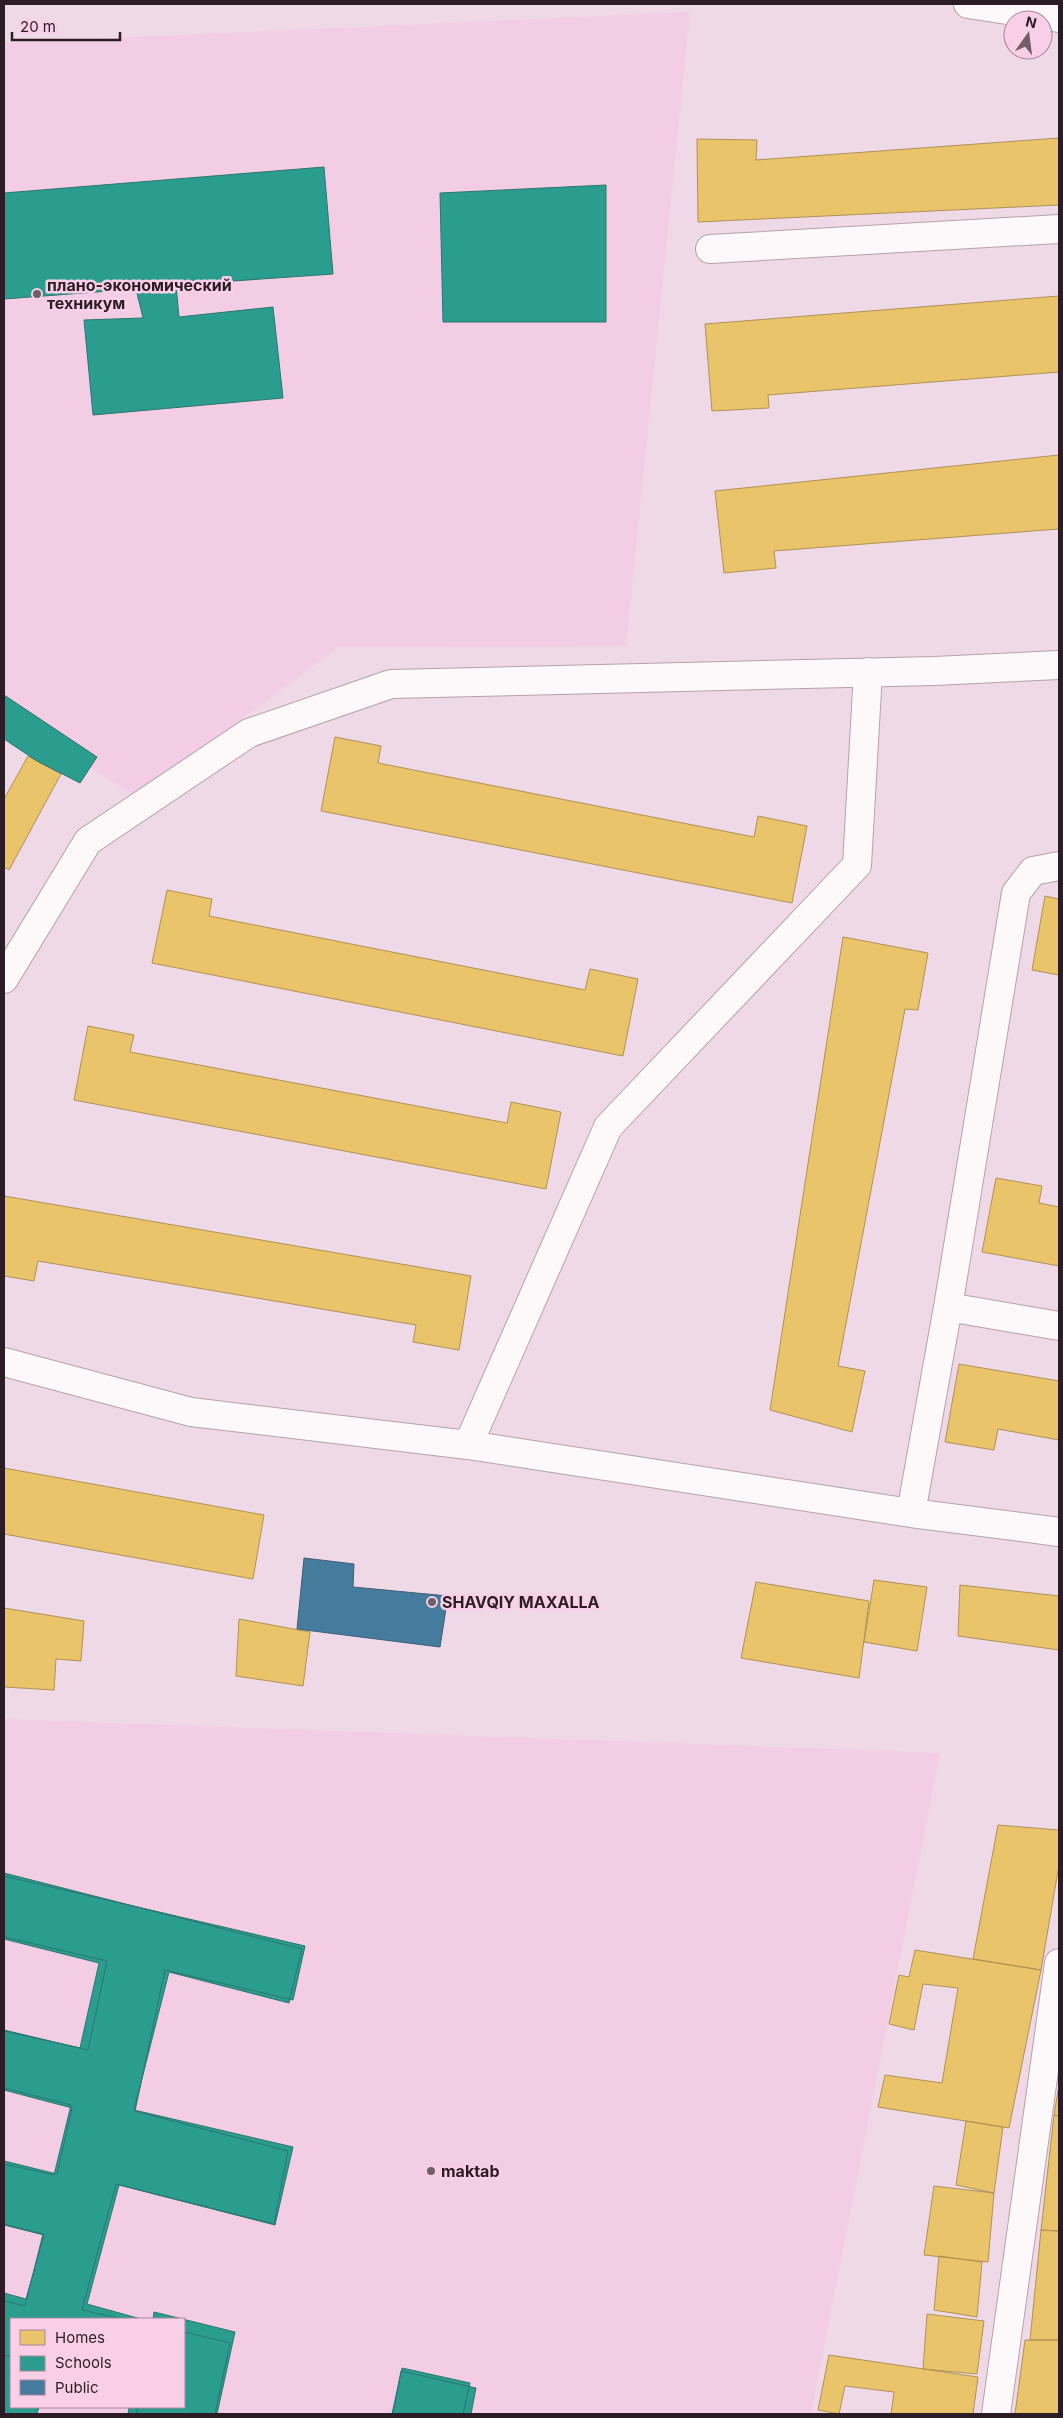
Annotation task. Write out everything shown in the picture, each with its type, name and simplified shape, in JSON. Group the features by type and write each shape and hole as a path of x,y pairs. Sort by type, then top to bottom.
{"street":[{"path":"968,4 1059,18"},
{"path":"710,249 1059,229"},
{"path":"4,978 88,841 249,733 391,684 868,672 1059,665"},
{"path":"468,1445 608,1127 857,865 868,672"},
{"path":"911,1513 948,1307 1016,893 1033,871 1059,866"},
{"path":"948,1307 1059,1326"},
{"path":"4,1362 191,1412 468,1445 911,1513 1059,1532"},
{"path":"996,2414 1059,1963"}],"shaded area":[{"path":"690,12 626,646 338,647 137,797 4,713 4,43"},
{"name":"maktab","path":"4,1719 940,1753 811,2414 4,2414"}],"building: Homes":[{"path":"1059,138 1059,205 698,222 697,139 757,140 756,160"},
{"path":"1059,296 1059,372 768,395 769,408 712,411 705,324"},
{"path":"1059,455 1059,529 774,551 776,568 724,573 715,491"},
{"path":"335,737 381,746 378,763 754,837 758,816 807,826 792,903 321,811"},
{"path":"28,756 61,774 9,870 4,867 4,799"},
{"path":"167,890 212,899 209,916 585,990 590,969 638,979 623,1056 152,963"},
{"path":"1045,896 1059,899 1059,975 1032,970"},
{"path":"843,937 928,953 918,1010 905,1009 838,1366 865,1371 852,1432 770,1410"},
{"path":"88,1026 134,1035 130,1052 507,1123 511,1102 561,1112 546,1189 74,1100"},
{"path":"996,1178 1042,1186 1039,1203 1059,1207 1059,1266 982,1252"},
{"path":"4,1196 471,1276 459,1350 413,1342 416,1325 38,1261 34,1281 4,1276"},
{"path":"959,1364 1059,1381 1059,1440 998,1429 994,1450 945,1442"},
{"path":"4,1468 264,1515 253,1579 4,1534"},
{"path":"874,1580 927,1587 917,1651 864,1642"},
{"path":"756,1582 869,1601 859,1678 741,1658"},
{"path":"960,1585 1059,1596 1059,1650 958,1636"},
{"path":"4,1608 84,1621 81,1661 56,1659 54,1690 4,1687"},
{"path":"239,1619 310,1632 303,1686 236,1676"},
{"path":"998,1825 1059,1830 1059,1865 1041,1970 973,1959"},
{"path":"915,1950 1041,1970 1009,2128 878,2107 885,2075 942,2083 958,1988 923,1984 914,2030 889,2024 899,1975 909,1977"},
{"path":"1059,2085 1059,2116 1054,2115"},
{"path":"1054,2115 1059,2116 1059,2231 1041,2230"},
{"path":"966,2121 1003,2127 994,2193 956,2185"},
{"path":"934,2186 994,2193 988,2262 924,2255"},
{"path":"1041,2230 1059,2231 1059,2340 1030,2340"},
{"path":"939,2256 982,2262 977,2317 934,2310"},
{"path":"927,2314 984,2321 977,2374 923,2369"},
{"path":"1025,2340 1059,2340 1059,2414 1015,2414"},
{"path":"829,2355 978,2377 973,2414 891,2414 894,2392 845,2386 839,2414 818,2410"}],"building: Schools":[{"name":"плано-экономический техникум","path":"324,167 333,274 176,285 179,317 273,307 283,398 93,415 84,320 143,318 136,289 4,299 4,193"},
{"path":"606,185 606,322 443,322 440,193"},
{"path":"4,695 97,757 80,783 37,761 4,739"},
{"path":"4,1873 302,1949 289,2003 169,1972 134,2110 293,2147 275,2225 119,2185 87,2304 137,2318 10,2318 10,2408 39,2408 37,2414 4,2414 4,2293 26,2299 44,2235 4,2225 4,2161 57,2174 72,2108 4,2090 4,2030 88,2050 107,1961 4,1937"},
{"path":"4,1876 305,1946 293,2000 165,1970 135,2111 288,2151 274,2224 116,2184 82,2310 118,2318 10,2318 10,2357 4,2355 4,2301 25,2306 43,2234 4,2224 4,2164 54,2175 71,2105 4,2088 4,2031 80,2048 99,1963 4,1939"},
{"path":"154,2312 178,2318 153,2318"},
{"path":"185,2319 235,2332 217,2414 136,2414 138,2408 185,2408"},
{"path":"185,2332 230,2343 215,2414 128,2414 129,2408 185,2408"},
{"path":"402,2368 470,2383 463,2414 392,2414"},
{"path":"401,2371 476,2388 471,2414 393,2414"}],"building: Public":[{"path":"304,1558 354,1564 353,1587 448,1596 440,1647 297,1629"}],"place":[{"name":"плано-экономический техникум","path":"37,294"},
{"name":"SHAVQIY MAXALLA","path":"432,1602"},
{"name":"maktab","path":"431,2171"}]}
